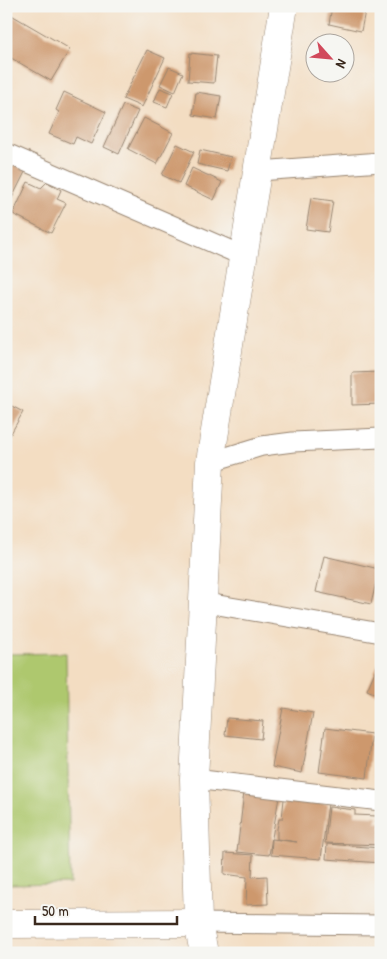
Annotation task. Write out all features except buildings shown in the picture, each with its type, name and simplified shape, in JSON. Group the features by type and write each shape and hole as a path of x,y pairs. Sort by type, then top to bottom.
{"main road":[{"path":"204,953 198,923 194,780 201,602 210,462 243,256 259,171 284,6"},
{"path":"6,924 198,923"}],"street":[{"path":"6,153 243,256"},
{"path":"259,171 381,162"},
{"path":"210,462 262,446 293,442 381,438"},
{"path":"201,602 381,632"},
{"path":"194,780 381,800"},
{"path":"198,923 381,925"}],"green space":[{"path":"66,653 70,884 6,885 6,654"}]}
